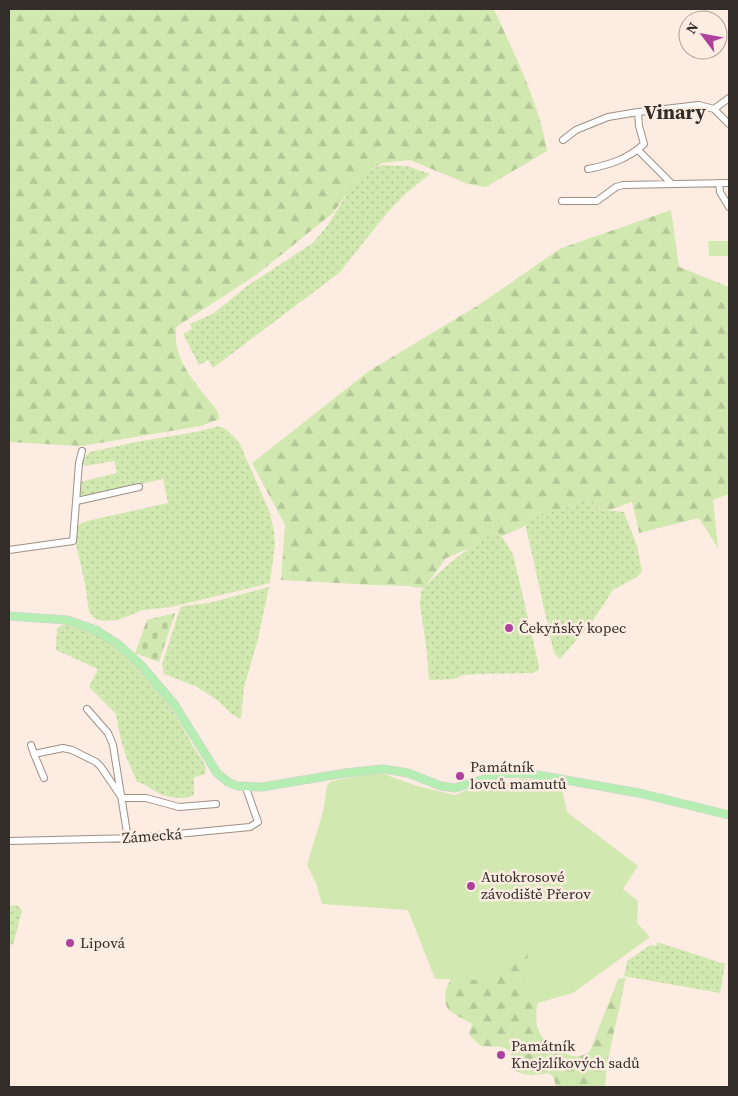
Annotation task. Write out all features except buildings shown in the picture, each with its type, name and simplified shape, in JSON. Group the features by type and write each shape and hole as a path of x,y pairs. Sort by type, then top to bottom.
{"main road":[{"path":"9,616 62,620 96,630 124,648 152,678 183,718 217,773 231,784 246,788 383,769 413,774 441,786 455,788 500,774 526,773 639,793 729,815"}],"street":[{"path":"714,109 729,98"},
{"path":"562,140 576,130 608,117 699,106 714,109 729,124"},
{"path":"588,169 611,164 638,150 644,144 639,126 638,112"},
{"path":"638,150 672,184"},
{"path":"719,183 720,192 729,207"},
{"path":"562,202 597,201 616,187 623,185 729,183"},
{"path":"9,550 73,541 79,464 82,452"},
{"path":"77,501 139,487"},
{"path":"86,709 108,734 110,739 128,839"},
{"path":"31,745 44,778"},
{"path":"34,754 63,748 72,750 96,762 122,798"},
{"name":"Zámecká","path":"9,841 128,839 250,828 258,822 246,788"},
{"path":"122,798 146,798 179,807 216,804"}],"green space":[{"path":"9,9 494,9 532,96 547,151 486,187 468,184 410,160 382,163 360,176 333,213 256,275 176,327 177,347 183,365 217,410 219,419 201,426 82,446 9,442"},
{"path":"382,165 406,166 430,174 404,195 387,213 339,273 213,368 208,360 199,365 183,334 192,329 190,324 214,313 247,286 313,243 327,226 360,176"},
{"path":"671,210 679,267 729,287 729,494 713,500 718,548 699,518 639,533 632,502 605,510 588,500 526,521 525,526 502,536 495,532 470,548 446,558 424,588 281,580 285,525 252,463 369,371 477,306 562,248"},
{"path":"708,241 729,241 729,256 709,256"},
{"path":"219,426 227,430 239,442 270,513 275,544 270,583 171,607 143,610 118,620 102,621 94,618 89,612 76,544 76,528 87,521 168,503 163,479 79,498 80,482 117,473 114,461 85,466 81,464 81,461 90,452"},
{"path":"588,500 593,502 599,509 624,512 637,546 642,571 637,577 613,590 592,622 560,659 554,653 525,521"},
{"path":"495,532 499,533 513,554 539,666 538,671 531,673 463,675 454,679 429,680 420,605 421,592 455,559"},
{"path":"269,587 258,639 244,687 241,719 197,687 164,674 162,665 182,606 209,603"},
{"path":"175,613 159,662 135,653 147,620"},
{"path":"67,624 93,633 111,642 126,654 153,683 176,716 206,768 205,774 194,779 194,795 183,798 171,797 160,794 137,782 120,737 116,714 89,687 98,669 56,650 57,629"},
{"name":"Autokrosové závodiště Přerov","path":"381,773 417,786 455,795 474,787 523,778 561,784 567,812 638,866 623,889 638,901 637,923 650,937 573,993 534,1004 534,988 525,985 528,950 524,949 485,980 435,979 408,910 322,904 316,883 307,865 323,812 327,786 330,782"},
{"path":"17,905 22,910 13,945 9,944 9,907"},
{"path":"511,937 549,963 538,1002 537,1025 541,1036 550,1045 564,1053 581,1056 590,1051 618,979 626,977 608,1059 605,1085 601,1087 556,1087 554,1078 549,1073 528,1075 520,1073 516,1071 511,1055 505,1048 481,1046 469,1033 472,1024 449,1010 446,1005 445,995 448,984 454,975 470,962"},
{"path":"657,942 725,964 720,993 624,976 627,961 652,944 653,946 657,945"}],"place":[{"name":"Čekyňský kopec","path":"509,628"},
{"name":"Památník lovců mamutů","path":"460,776"},
{"name":"Autokrosové závodiště Přerov","path":"471,886"},
{"name":"Lipová","path":"70,943"},
{"name":"Památník Knejzlíkových sadů","path":"501,1055"}],"district":[{"name":"Vinary","path":"675,112"}]}
